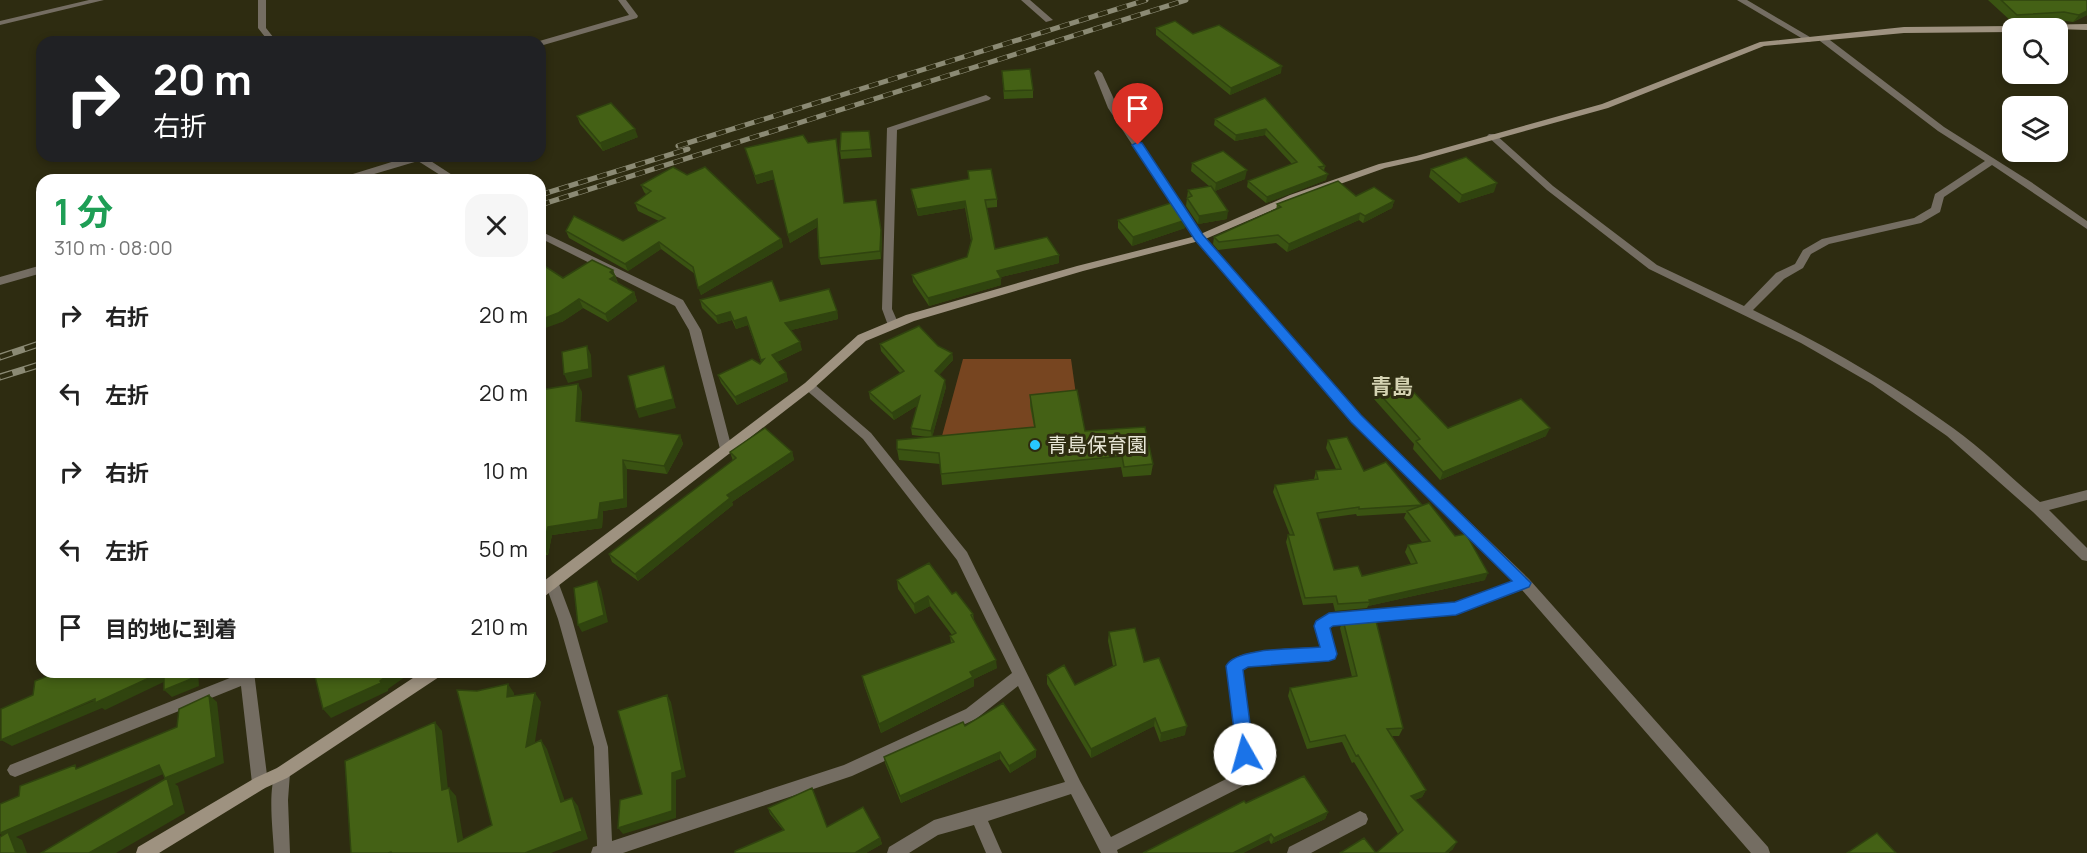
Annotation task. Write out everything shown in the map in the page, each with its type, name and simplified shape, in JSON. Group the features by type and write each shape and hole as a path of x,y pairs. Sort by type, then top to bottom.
{"street":[{"path":"0,23 100,0"},
{"path":"262,0 262,28 268,36"},
{"path":"546,41 634,16 622,0"},
{"path":"1025,0 1049,20"},
{"path":"1741,0 1817,40 1941,129 1992,160 2087,226"},
{"path":"2068,28 2086,28"},
{"path":"1020,676 971,714 847,771 603,852 601,747 565,619 546,588 809,386 862,338 910,318 1081,268 1199,238 1294,197 1382,166 1605,106 1763,44 1904,30 2002,29"},
{"path":"1098,73 1113,108 1199,238 1356,418 1524,583 1762,853"},
{"path":"893,325 887,309 891,128 986,98"},
{"path":"1492,136 1550,188 1653,267 1805,340 1876,381 1951,433 2038,508 2087,556"},
{"path":"1745,312 1780,276 1799,266 1807,252 1826,242 1917,221 1936,210 1939,196 1992,160"},
{"path":"362,174 401,162"},
{"path":"425,162 445,174"},
{"path":"546,237 679,303 695,330 726,449"},
{"path":"0,281 36,271"},
{"path":"809,386 867,436 962,556 1109,850 1248,776 1234,666 1246,660 1329,654 1322,626 1329,620 1456,609 1524,583"},
{"path":"2038,508 2087,495"},
{"path":"15,770 241,678"},
{"path":"248,678 260,783"},
{"path":"144,853 260,783 282,773 425,678"},
{"path":"282,773 280,800 282,853"},
{"path":"895,853 934,828 1075,786"},
{"path":"978,816 994,853"},
{"path":"1295,853 1360,819"}],"shaded area":[{"path":"963,359 1071,359 1077,402 1035,438 939,447"}],"building":[{"path":"2001,0 2087,0 2087,11 2079,15 2064,12 2017,15"},
{"path":"1175,21 1193,34 1219,25 1282,66 1231,88 1156,28"},
{"path":"1030,69 1033,90 1004,91 1002,71"},
{"path":"1265,98 1325,166 1319,167 1328,174 1267,197 1248,181 1297,162 1266,129 1236,135 1215,119"},
{"path":"611,103 635,129 600,143 577,116"},
{"path":"869,131 871,149 840,151 841,132"},
{"path":"803,135 808,143 836,139 844,203 876,200 881,230 880,251 819,258 817,219 788,235 772,171 755,176 745,148"},
{"path":"1223,151 1247,170 1216,183 1192,163"},
{"path":"1466,157 1497,183 1462,195 1431,169"},
{"path":"673,167 687,175 705,167 781,239 698,288 693,267 659,242 625,264 566,231 574,216 623,241 665,218 635,203 651,191 641,185"},
{"path":"991,169 997,199 985,200 995,249 1047,237 1059,255 997,271 1001,278 928,298 912,275 967,257 972,239 965,201 917,209 911,189 969,179 968,171"},
{"path":"1338,181 1356,196 1374,187 1394,201 1365,216 1360,213 1289,244 1278,235 1219,242 1214,237 1281,207 1277,204"},
{"path":"1211,186 1228,211 1199,216 1187,198 1192,196 1188,190"},
{"path":"1174,202 1186,220 1133,237 1118,220"},
{"path":"592,260 613,270 610,272 615,276 610,279 634,292 605,314 579,299 558,313 546,318 546,267 563,278"},
{"path":"772,281 780,301 829,289 837,311 785,323 800,342 772,355 786,373 735,397 718,375 752,359 760,364 764,359 761,360 746,317 734,321 730,312 716,316 700,300"},
{"path":"919,326 938,346 952,353 935,371 945,380 931,431 911,428 920,396 892,413 869,392 904,371 880,344"},
{"path":"587,346 589,369 564,374 562,352"},
{"path":"664,366 673,399 636,409 628,376"},
{"path":"1403,381 1448,428 1521,399 1550,428 1443,472 1416,441 1420,439 1377,391"},
{"path":"578,384 576,421 680,435 664,466 623,460 624,499 600,503 598,519 548,527 546,535 546,389"},
{"path":"1077,390 1085,431 1145,427 1153,464 1124,467 1122,456 941,474 939,453 897,449 897,440 1035,427 1030,395"},
{"path":"765,428 792,452 727,495 730,498 635,574 609,554 736,458 730,452"},
{"path":"1347,437 1364,471 1386,462 1422,505 1359,509 1359,507 1317,513 1334,570 1358,566 1362,576 1417,563 1408,545 1430,541 1407,511 1429,503 1455,536 1466,534 1488,573 1369,600 1370,602 1338,604 1336,596 1305,598 1288,535 1294,535 1275,485 1318,479 1316,471 1341,469 1328,440"},
{"path":"929,563 952,594 956,592 973,614 971,615 996,660 970,672 973,677 879,724 862,676 954,642 950,636 956,633 928,596 914,604 897,580"},
{"path":"597,581 604,615 578,625 574,588"},
{"path":"1375,617 1403,728 1387,729 1426,790 1411,796 1457,842 1445,853 1376,853 1403,830 1345,735 1310,742 1290,688 1357,676 1343,620"},
{"path":"1135,628 1144,662 1159,658 1187,726 1161,733 1155,718 1091,749 1047,675 1064,665 1075,685 1116,665 1109,632"},
{"path":"43,678 149,678 95,703 95,699 1,740 1,709 33,695 35,681"},
{"path":"164,678 191,678 191,679 164,690"},
{"path":"315,678 384,678 380,681 381,683 323,709"},
{"path":"508,684 507,697 535,693 526,747 541,740 561,802 572,798 582,831 525,853 351,853 345,761 435,722 442,790 449,788 458,842 492,825 457,690 477,691"},
{"path":"209,695 216,757 165,778 159,765 0,833 0,804 19,796 20,786 75,765 76,769 177,727 179,709"},
{"path":"667,695 682,770 672,773 672,811 618,828 620,800 642,794 618,711"},
{"path":"1003,703 1036,750 1009,766 1000,752 900,796 884,757 963,722 965,726"},
{"path":"1304,776 1328,812 1274,838 1271,834 1233,853 1143,853 1244,801 1246,803"},
{"path":"167,778 174,805 89,853 41,853"},
{"path":"812,788 827,827 863,807 880,838 855,853 735,853 735,851 784,830 768,808"},
{"path":"8,832 16,853 0,853 0,837"},
{"path":"1877,833 1896,853 1847,853"},
{"path":"1364,838 1376,853 1340,853"}],"railway":[{"path":"678,146 1146,0"},
{"path":"546,203 1186,0"},
{"path":"546,193 688,149"},
{"path":"0,357 36,345"},
{"path":"0,377 36,366"}],"place":[{"name":"青島保育園","path":"1035,445"}],"district":[{"name":"青島","path":"1392,387"}],"route":[{"path":"1138,145 1199,238 1356,418 1524,583 1456,609 1329,620 1322,626 1329,654 1246,660 1234,666 1245,754"}]}
